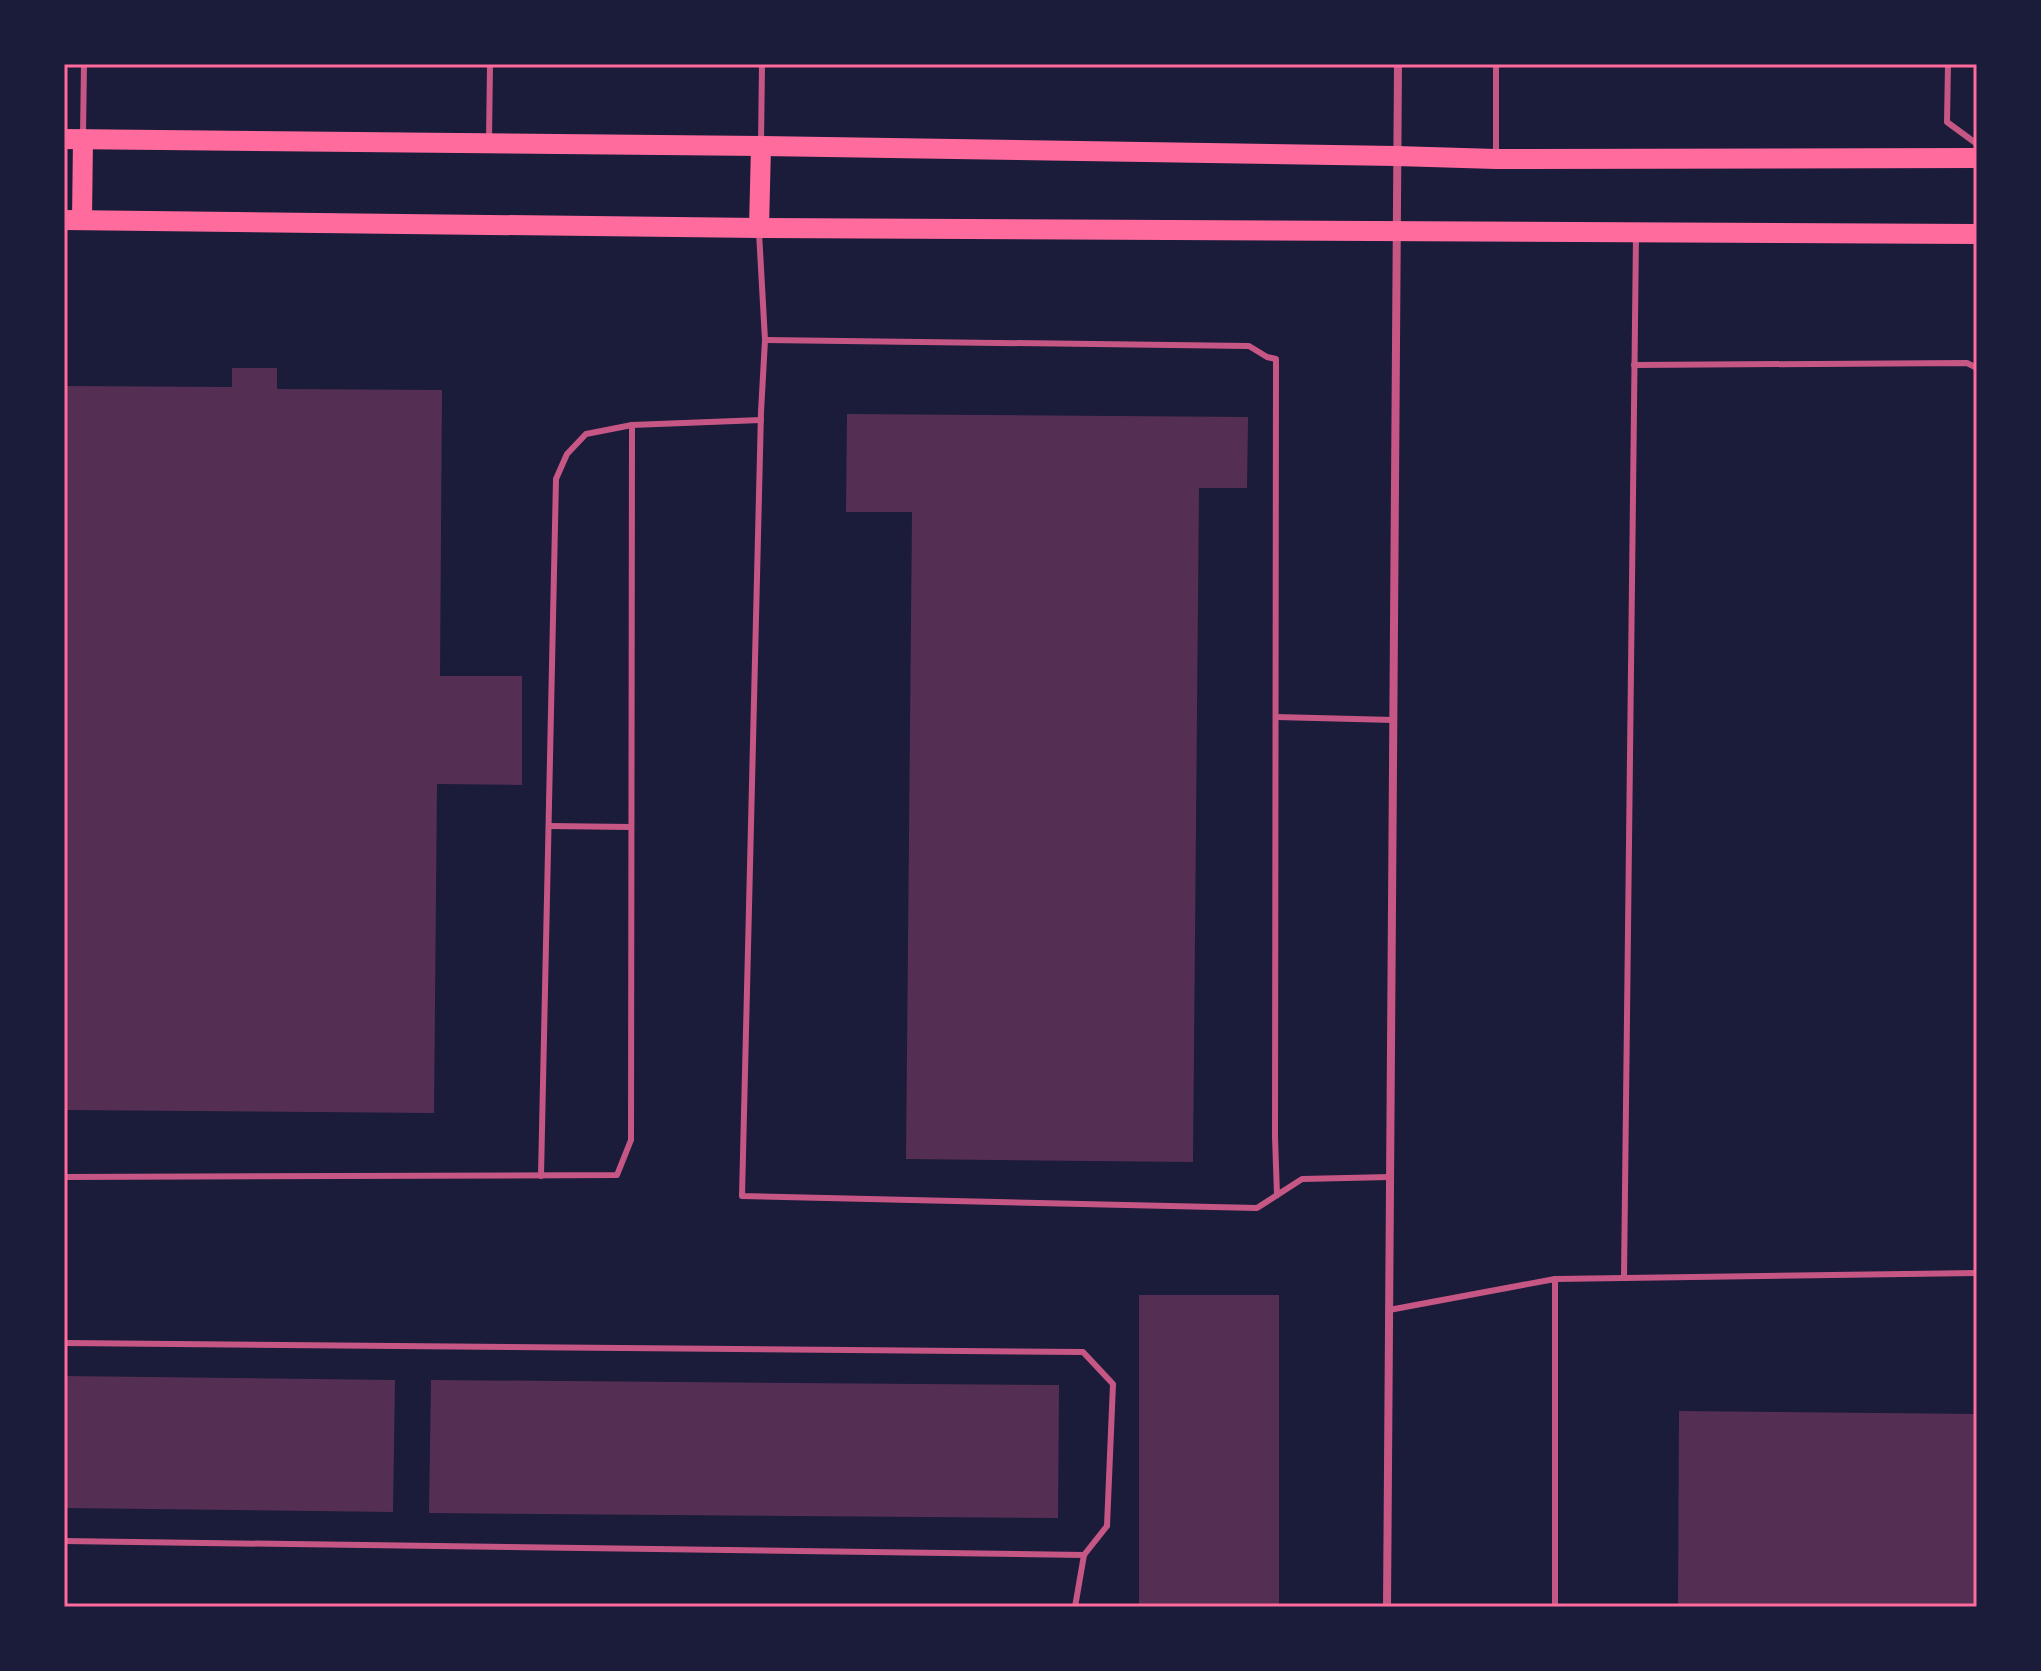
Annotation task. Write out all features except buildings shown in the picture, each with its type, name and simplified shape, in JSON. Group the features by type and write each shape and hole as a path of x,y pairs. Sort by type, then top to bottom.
{"main road":[{"path":"1977,158 1496,159 761,146 73,139 73,220 759,228 1977,234"},
{"path":"759,228 761,146"}],"street":[{"path":"1387,1607 1398,64"}],"lane":[{"path":"73,139 84,64"},
{"path":"489,143 490,64"},
{"path":"761,146 762,64"},
{"path":"1496,64 1496,159"},
{"path":"1948,64 1947,122 1977,144"},
{"path":"759,228 765,340 742,1196 1257,1208 1302,1179 1390,1177"},
{"path":"1624,1278 1636,232"},
{"path":"765,340 1249,346 1276,359 1277,1195"},
{"path":"1634,365 1967,363 1977,368"},
{"path":"541,1176 556,479 567,454 586,434 632,425 761,420"},
{"path":"64,1177 617,1175 631,1140 632,425"},
{"path":"1276,717 1394,720"},
{"path":"549,826 631,827"},
{"path":"1389,1310 1555,1279 1977,1273"},
{"path":"1555,1279 1555,1607"},
{"path":"64,1343 1083,1352 1113,1384 1107,1526 1084,1555 1075,1607"},
{"path":"64,1541 1084,1555"}]}
